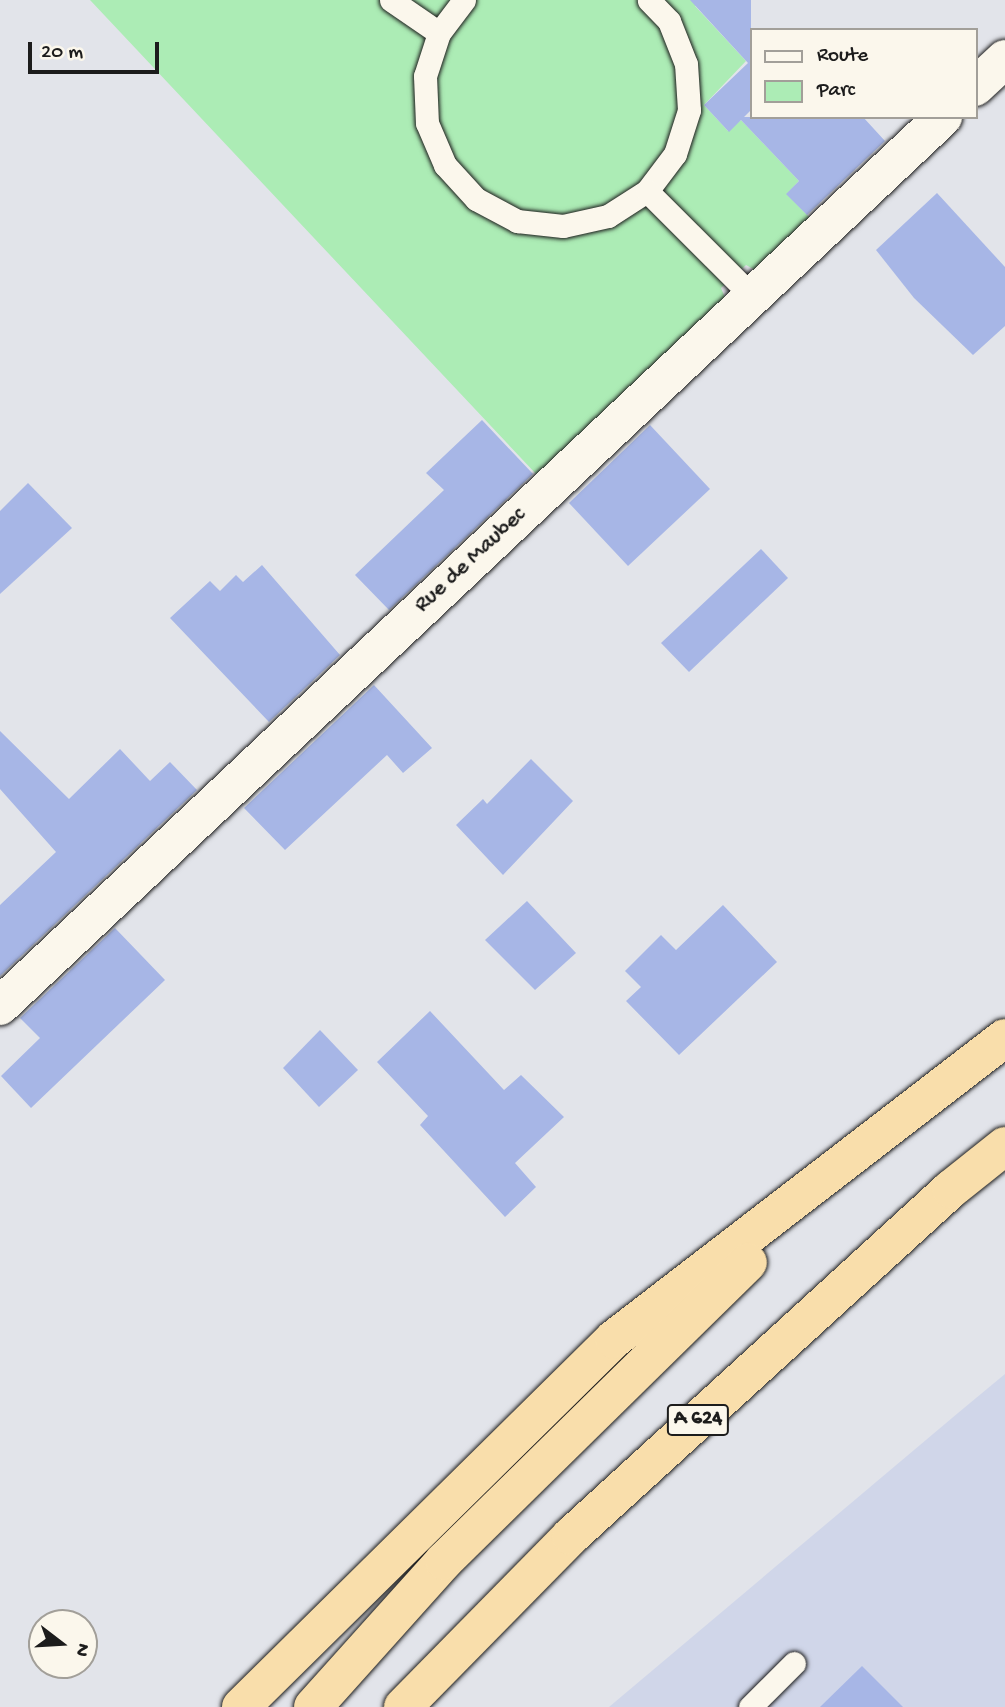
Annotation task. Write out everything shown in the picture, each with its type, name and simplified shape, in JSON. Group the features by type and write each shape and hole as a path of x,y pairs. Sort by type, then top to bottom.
{"highway":[{"path":"241,1707 614,1339 1005,1038"},
{"path":"313,1707 444,1561 872,1140"},
{"name":"A 624","path":"402,1707 571,1536 951,1189 1005,1146"}],"street":[{"path":"977,85 1005,59"},
{"name":"Rue de Maubec","path":"0,1006 941,119"}],"lane":[{"path":"391,0 439,33"},
{"path":"464,0 439,33 425,76 427,123 445,165 476,199 517,221 563,226 608,216 647,191 675,154 689,110 686,64 669,21 649,0"},
{"path":"647,191 753,296"},
{"path":"750,1707 794,1663"}],"shaded area":[{"path":"1005,1374 1005,1707 609,1707 958,1413"}],"green space":[{"path":"90,0 701,0 695,6 746,61 704,105 728,131 741,120 799,181 787,194 812,220 757,271 746,265 721,288 726,300 537,475"}],"building":[{"path":"690,0 751,0 750,111 744,117 865,119 885,141 807,215 786,194 799,181 741,120 729,132 704,105 748,63"},
{"path":"937,193 1005,267 1005,326 973,355 914,298 876,250"},
{"path":"482,420 533,474 389,610 355,575 444,490 426,473"},
{"path":"650,425 710,489 628,566 569,503"},
{"path":"28,483 72,528 0,594 0,511"},
{"path":"761,549 788,578 689,672 661,643"},
{"path":"262,565 340,655 269,722 170,618 210,581 220,591 236,575 243,582"},
{"path":"374,685 432,748 403,773 387,755 285,850 244,808"},
{"path":"0,731 69,799 120,749 150,781 170,762 197,790 0,976 0,905 56,852 0,789"},
{"path":"531,759 573,801 503,875 456,825 483,799 487,804"},
{"path":"527,901 576,953 535,990 485,940"},
{"path":"723,905 777,962 679,1055 626,1001 641,987 625,971 661,935 676,950"},
{"path":"115,928 165,980 31,1108 1,1076 40,1038 20,1018"},
{"path":"430,1011 504,1090 521,1075 564,1117 515,1163 536,1187 505,1217 420,1125 428,1116 377,1062"},
{"path":"320,1030 358,1070 319,1107 283,1068"},
{"path":"862,1666 903,1707 820,1707"}]}
